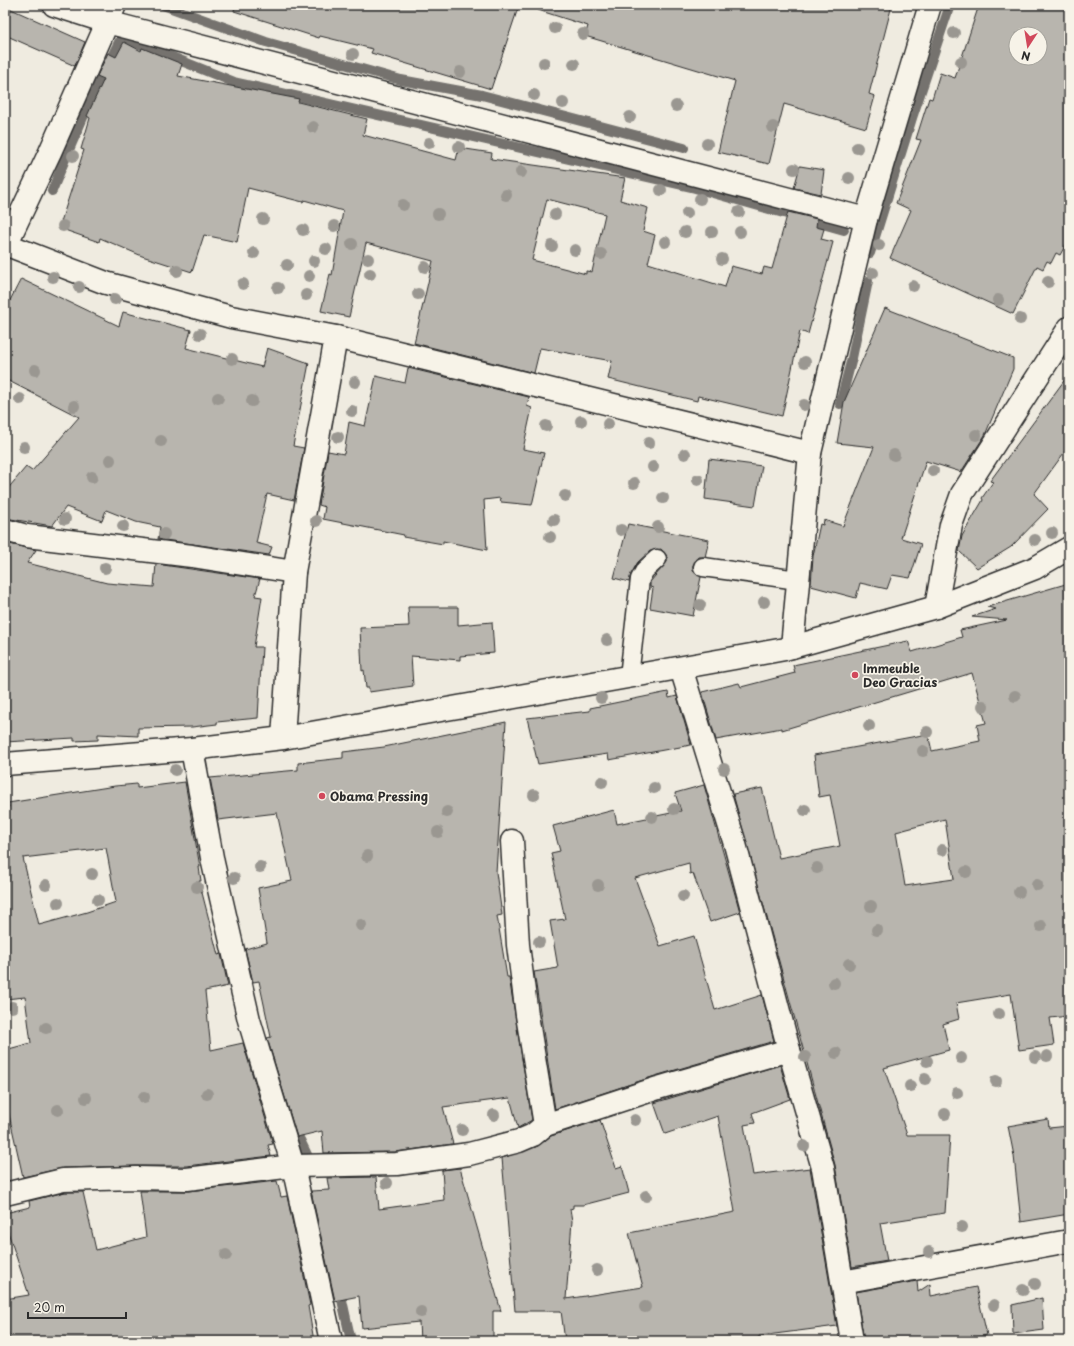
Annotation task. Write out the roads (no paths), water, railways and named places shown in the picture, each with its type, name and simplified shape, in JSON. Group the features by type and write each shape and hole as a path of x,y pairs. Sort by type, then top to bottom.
{"street":[{"path":"54,5 111,14 866,219"},
{"path":"792,647 810,453 866,219 930,5"},
{"path":"111,14 50,152 5,245 106,283 231,318 336,337 810,453"},
{"path":"936,607 951,525 962,494 1069,328"},
{"path":"283,738 294,572 336,337"},
{"path":"5,530 26,536 192,556 294,572"},
{"path":"5,764 192,749 283,738 682,668 792,647 936,607 1035,568 1069,548"},
{"path":"682,668 735,844 789,1050 823,1168 852,1341"},
{"path":"192,749 213,863 249,1020 293,1166 330,1341"},
{"path":"512,841 520,961 526,1015 545,1125"},
{"path":"5,1194 63,1180 136,1178 187,1179 293,1166 397,1164 469,1154 519,1141 533,1135 545,1125 658,1088 789,1050"},
{"path":"842,1282 1069,1241"}],"lane":[{"path":"629,677 640,579 645,570 657,559"},
{"path":"703,566 798,580"}],"waterway":[{"path":"163,5 266,42 401,80 482,95 684,148"},
{"path":"870,253 912,118 950,5"},
{"path":"52,191 67,154 110,60 119,42 127,39 234,82 695,188 844,230"},
{"path":"840,404 852,358 868,281"},
{"path":"277,1070 290,1120"},
{"path":"299,1138 310,1161"},
{"path":"342,1300 351,1341"}],"place":[{"name":"Immeuble Deo Gracias","path":"855,675"},
{"name":"Obama Pressing","path":"322,796"}]}
